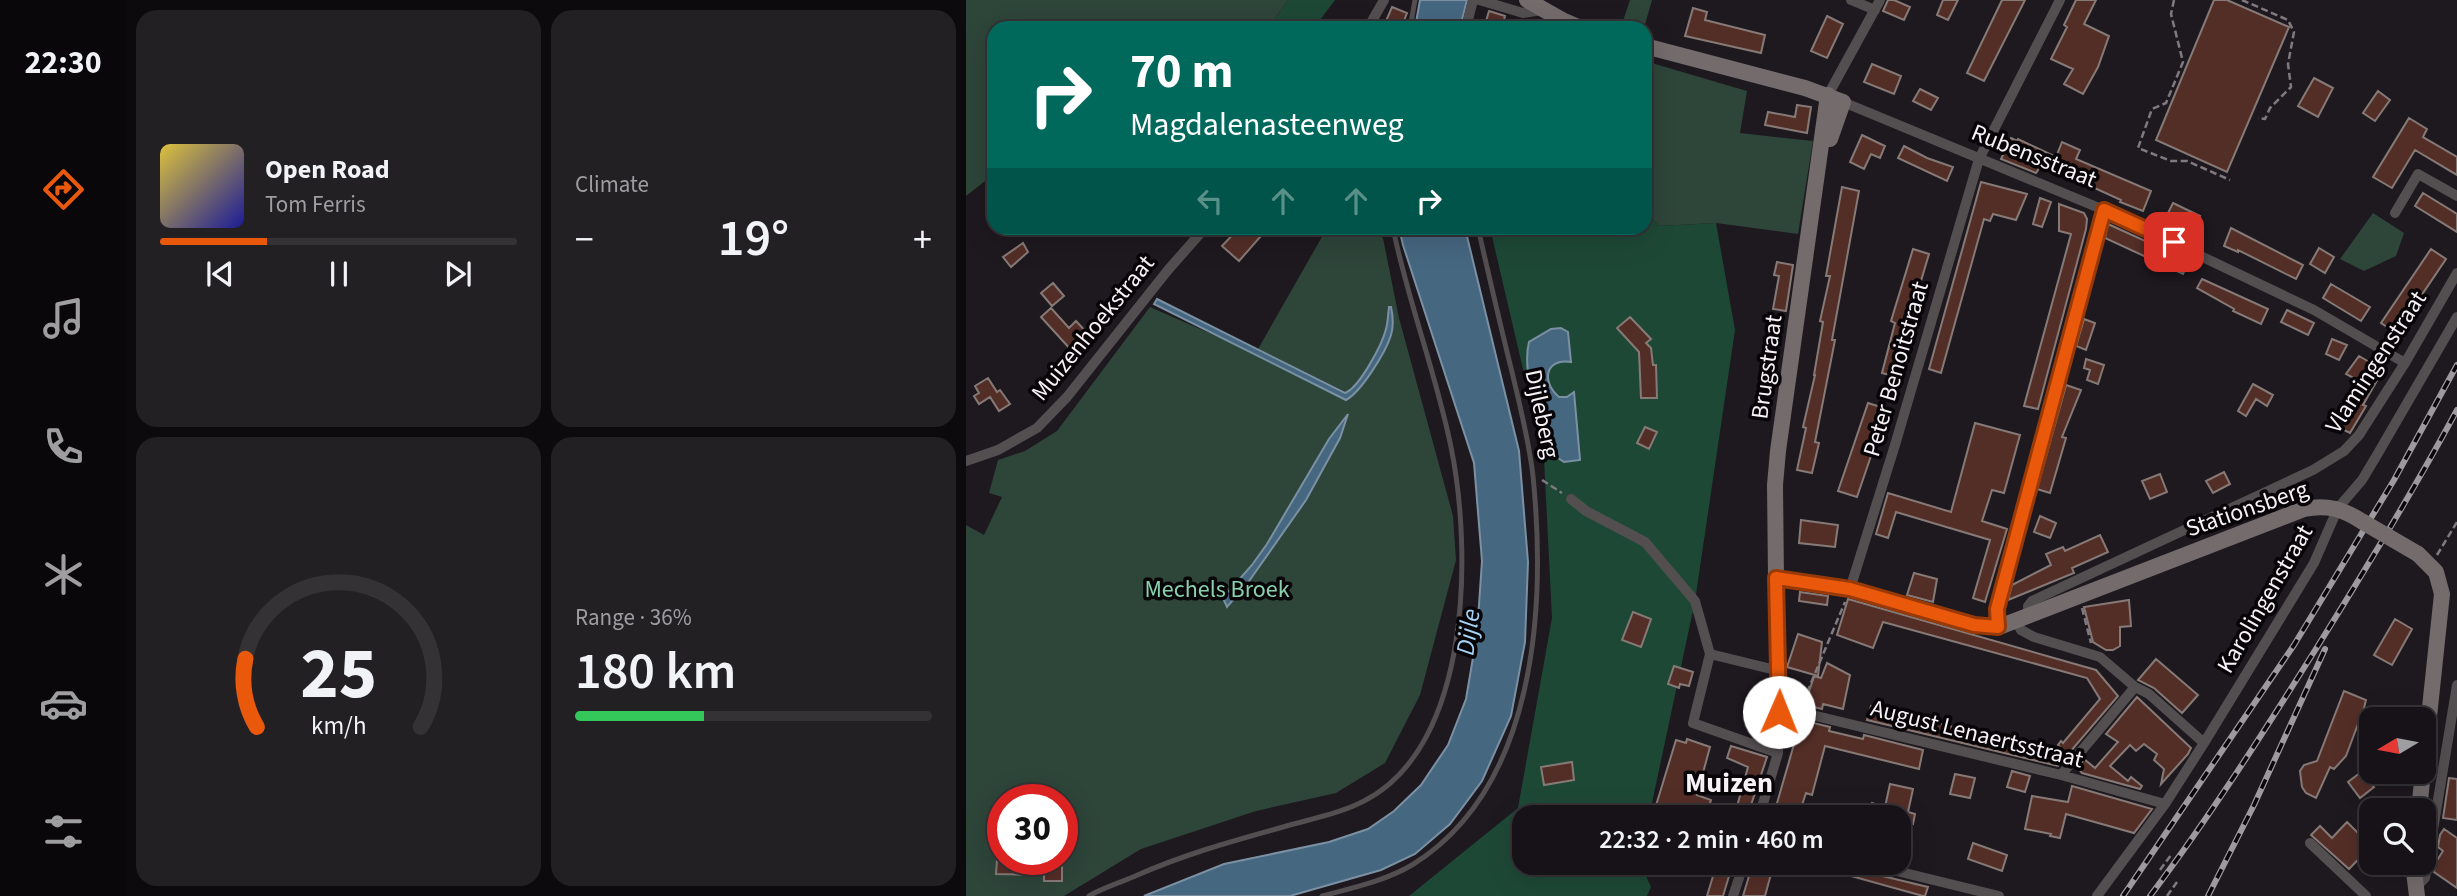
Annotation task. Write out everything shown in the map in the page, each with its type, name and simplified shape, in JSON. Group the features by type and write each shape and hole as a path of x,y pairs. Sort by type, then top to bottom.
{"street":[{"path":"1372,21 1384,0"},
{"path":"1468,21 1473,0"},
{"path":"1479,0 1523,13 1542,10"},
{"path":"1527,0 1566,21"},
{"path":"1652,48 1835,98 1877,5 1851,0"},
{"name":"Peter Benoitstraat","path":"1850,589 1979,159 2060,0"},
{"name":"Rubensstraat","path":"1835,98 2104,210 2314,310 2405,363"},
{"name":"Brugstraat","path":"1776,578 1775,485 1778,451 1819,163 1835,98"},
{"path":"2395,213 2418,174 2457,196"},
{"path":"1763,805 1778,753 1776,578 1850,589 1974,625 1998,627 1997,609 2104,210"},
{"name":"Muizenhoekstraat","path":"966,461 998,450 1037,428 1067,397 1199,235"},
{"name":"Vlamingenstraat","path":"2022,619 2032,601 2332,460 2344,451 2358,435 2405,363 2457,273"},
{"name":"Karolingenstraat","path":"2097,896 2165,804 2204,743 2314,563 2338,508 2372,463 2457,317"},
{"path":"1571,499 1586,511 1645,542 1695,601 1710,654 1693,723 1778,753"},
{"name":"Stationsberg","path":"1998,627 2284,515 2314,507 2338,508 2418,554 2436,572 2442,594 2430,707"},
{"path":"2022,619 2021,630 2034,637 2100,657 2135,687 2149,694 2204,743"},
{"path":"1710,654 1779,671"},
{"path":"2416,892 2425,878 2457,685"},
{"path":"2061,775 2135,687"},
{"name":"August Lenaertsstraat","path":"1779,707 2061,775 2165,804"},
{"path":"2310,843 2367,896"},
{"path":"1911,874 1999,896"},
{"path":"1733,896 1740,875"}],"lane":[{"path":"1411,21 1415,0"},
{"path":"1090,896 1181,856 1334,813 1362,802 1385,789 1393,781 1428,733 1442,700 1453,659 1460,606 1462,527 1451,445 1395,235"},
{"name":"Dijleberg","path":"1480,235 1524,425 1533,476"},
{"path":"1322,896 1378,880 1411,865 1439,844 1468,814 1488,786 1516,723 1530,663 1537,611 1539,564 1533,476"}],"path":[{"path":"2174,0 2171,14 2183,62 2166,103 2152,109 2138,148 2171,161 2187,161 2230,180"},
{"path":"2242,0 2288,20 2294,32 2288,64 2291,87 2270,108 2265,118 2258,118"},
{"name":"Dijleberg","path":"1533,476 1548,482 1571,499"},
{"path":"2437,555 2457,522"},
{"path":"1798,712 1850,589"},
{"path":"2079,596 2091,643 2090,653"},
{"path":"2160,870 2171,855"},
{"path":"2167,896 2177,882"}],"green space":[{"path":"966,0 1288,0 1274,21 987,21 987,180 966,196"},
{"path":"1288,0 1335,0 1319,21 1274,21"},
{"path":"1630,0 1652,0 1646,21 1623,21"},
{"path":"1652,63 1747,91 1740,133 1813,141 1798,234 1716,223 1659,226 1652,218"},
{"path":"2373,213 2404,233 2396,256 2364,271 2340,259"},
{"path":"1652,218 1659,226 1716,223 1735,330 1695,601 1652,805 1519,805 1552,618 1544,459 1492,235 1652,235"},
{"name":"Mechels Broek","path":"1323,235 1378,235 1383,238 1399,318 1453,516 1456,560 1420,695 1385,763 1336,793 1256,811 1141,849 1064,896 966,896 966,525 984,535 1002,497 989,493 998,460 1025,451 1057,431 1150,307 1348,399 1367,379 1378,362 1391,337 1387,327 1361,379 1348,393 1258,349"},
{"path":"1512,813 1512,875 1646,875 1651,887 1647,896 1409,896"}],"water":[{"path":"1420,0 1467,0 1462,21 1416,21"},
{"path":"1401,235 1467,235 1519,451 1528,562 1525,642 1511,716 1482,781 1450,824 1415,854 1381,870 1290,896 1144,896 1224,864 1329,842 1368,829 1394,811 1421,785 1448,745 1466,699 1477,634 1482,561 1474,463"},
{"path":"1157,299 1345,393 1357,383 1375,355 1384,336 1389,307 1392,310 1393,328 1379,361 1359,389 1346,400 1154,304"},
{"path":"1561,328 1568,332 1571,362 1562,362 1551,367 1548,378 1553,391 1559,397 1567,397 1574,392 1580,460 1564,462 1555,456 1537,410 1527,355 1529,342 1551,329"},
{"path":"1348,414 1340,438 1306,500 1247,584 1227,607 1223,598 1267,544 1329,439"}],"building":[{"path":"1888,0 1910,7 1904,20 1883,11"},
{"path":"1943,0 1958,0 1948,20 1937,15"},
{"path":"2002,0 2025,0 1984,81 1967,73"},
{"path":"2076,0 2096,0 2084,24 2109,36 2098,67 2083,94 2064,84 2073,69 2051,59 2067,27 2064,25"},
{"path":"2214,0 2227,0 2289,27 2227,172 2156,140"},
{"path":"1392,7 1407,13 1404,21 1386,21"},
{"path":"1693,8 1707,12 1705,20 1765,35 1761,53 1685,36"},
{"path":"1489,11 1505,16 1504,21 1486,21"},
{"path":"1827,16 1843,24 1827,58 1811,51"},
{"path":"1872,64 1901,76 1894,94 1864,82"},
{"path":"2314,78 2333,88 2318,117 2298,106"},
{"path":"1920,89 1938,98 1931,110 1913,101"},
{"path":"2378,91 2390,100 2375,121 2363,113"},
{"path":"1797,105 1811,107 1807,133 1765,125 1768,112 1795,117"},
{"path":"2409,118 2427,129 2423,137 2457,157 2457,175 2415,150 2392,188 2373,177"},
{"path":"1862,135 1885,146 1880,158 1871,154 1864,169 1850,162"},
{"path":"2011,138 2056,157 2062,142 2080,150 2076,159 2151,191 2143,211 2042,164 2036,173 2001,159"},
{"path":"1904,146 1953,167 1947,181 1898,158"},
{"path":"1981,182 2027,194 2016,220 1993,214 1990,221 1984,219 1941,373 1929,369"},
{"path":"1842,187 1859,191 1815,442 1819,443 1812,473 1797,470 1806,428 1803,427 1815,375 1823,322 1820,321 1830,276 1826,276"},
{"path":"2423,193 2457,214 2457,232 2415,206"},
{"path":"2040,198 2051,202 2042,227 2033,224"},
{"path":"2173,203 2200,216 2191,235 2164,221"},
{"path":"2059,204 2084,213 2087,219 2086,229 2038,409 2024,406 2071,234 2059,231"},
{"path":"2108,224 2189,261 2183,274 2105,238"},
{"path":"2231,228 2303,265 2296,279 2238,250 2224,246"},
{"path":"1232,235 1262,235 1239,261 1222,246"},
{"path":"1023,243 1028,252 1011,267 1003,257"},
{"path":"2319,248 2334,257 2325,273 2310,264"},
{"path":"1913,249 1929,254 1904,338 1908,339 1898,377 1882,373 1895,323 1891,321"},
{"path":"2431,249 2446,259 2396,333 2381,323"},
{"path":"1777,262 1793,265 1786,311 1773,309 1779,276 1774,275"},
{"path":"2202,279 2268,309 2261,324 2233,311 2234,309 2197,288"},
{"path":"1053,283 1064,296 1052,306 1041,293"},
{"path":"2331,284 2370,307 2361,321 2323,298"},
{"path":"1051,308 1069,328 1076,321 1089,335 1072,351 1041,317"},
{"path":"2287,310 2314,323 2308,335 2281,322"},
{"path":"1630,317 1651,339 1646,343 1651,348 1653,365 1656,365 1657,398 1641,398 1639,352 1617,328"},
{"path":"2084,319 2095,323 2086,350 2076,346"},
{"path":"2332,339 2347,345 2339,360 2326,354"},
{"path":"2359,356 2383,370 2350,433 2336,426 2361,382 2346,374"},
{"path":"2086,359 2104,365 2098,384 2087,380 2090,370 2084,368"},
{"path":"988,378 997,392 1000,390 1010,404 999,411 990,397 979,404 974,396 979,393 975,386"},
{"path":"2253,384 2273,395 2267,406 2256,399 2246,416 2238,411"},
{"path":"2066,385 2081,390 2062,437 2066,438 2050,493 2037,489"},
{"path":"1868,403 1887,409 1857,497 1838,491"},
{"path":"1975,423 2020,435 2004,493 1992,490 1982,521 2007,529 1985,602 1973,598 1990,540 1896,512 1888,538 1876,534 1888,493 1951,512"},
{"path":"1645,427 1657,432 1649,449 1637,443"},
{"path":"2224,472 2230,484 2213,493 2206,481"},
{"path":"2160,474 2167,492 2150,499 2142,481"},
{"path":"2040,516 2056,523 2050,538 2034,532"},
{"path":"1801,520 1838,525 1835,547 1799,543"},
{"path":"2100,535 2108,552 2072,568 2074,573 2008,600 2012,585 2051,565 2046,554 2063,547 2065,551"},
{"path":"1914,573 1937,579 1933,602 1907,595"},
{"path":"1800,592 1828,596 1827,605 1799,601"},
{"path":"1848,599 2096,670 2118,696 2058,766 1867,720 1871,706 2054,753 2060,747 2058,745 2061,741 2063,743 2100,699 2087,678 1883,622 1873,648 1837,635"},
{"path":"2129,600 2131,626 2120,627 2120,646 2106,650 2093,642 2084,607"},
{"path":"1633,612 1651,619 1641,647 1622,640"},
{"path":"2395,619 2412,629 2392,665 2374,655"},
{"path":"1798,634 1822,642 1818,676 1787,667"},
{"path":"2156,659 2198,695 2182,713 2154,688 2138,680"},
{"path":"1827,663 1850,675 1843,709 1823,704 1822,709 1805,705 1814,676 1821,678"},
{"path":"1674,666 1693,672 1689,686 1680,684 1679,688 1668,684"},
{"path":"2344,691 2366,700 2364,707 2359,707 2359,721 2346,756 2334,769 2330,767 2316,798 2306,793 2302,787 2300,771 2304,765 2317,761"},
{"path":"2137,697 2191,748 2188,754 2161,784 2164,769 2154,760 2157,754 2144,744 2136,751 2130,745 2110,766 2128,781 2131,777 2142,786 2140,789 2082,773 2078,768 2084,759 2095,768 2118,742 2106,734"},
{"path":"1801,720 1830,727 1829,731 1863,739 1864,735 1923,750 1919,769 1825,746 1812,795 1806,793 1802,805 1776,805"},
{"path":"1687,739 1710,747 1697,795 1711,800 1710,805 1656,805 1676,740 1686,743"},
{"path":"1731,746 1767,757 1751,805 1737,805 1748,767 1727,758"},
{"path":"1572,762 1574,780 1544,785 1541,767"},
{"path":"2012,771 2030,776 2025,792 2007,787"},
{"path":"1955,774 1975,778 1970,798 1950,794"},
{"path":"2359,774 2359,784 2371,784 2374,787 2360,798 2348,782"},
{"path":"2449,778 2457,779 2457,820 2443,818"},
{"path":"1890,784 1913,789 1910,805 1885,805"},
{"path":"2072,786 2152,809 2134,833 2066,814 2060,838 2025,829 2032,796 2068,802"},
{"path":"1911,813 1915,814 1911,824"},
{"path":"2347,822 2359,834 2359,859 2349,869 2311,835 2320,826 2332,838"},
{"path":"2444,829 2457,838 2457,888 2436,873 2436,862 2443,851 2438,847"},
{"path":"1973,843 2007,855 2002,871 1968,859"},
{"path":"1044,875 1062,875 1062,881 1044,881"},
{"path":"1713,875 1729,875 1723,896 1707,896"},
{"path":"1749,875 1771,875 1765,896 1743,896"},
{"path":"1847,875 1878,875 1928,887 1923,896"}],"railway":[{"path":"2123,896 2294,645 2394,480 2457,365"},
{"path":"2150,896 2216,803 2299,676 2390,528 2457,410"},
{"path":"2208,896 2254,805 2325,649"}],"district":[{"name":"Muizen","path":"1729,783"}],"route":[{"path":"1779,712 1776,578 1865,592 1974,625 1998,627 1997,609 2104,210 2174,242"}],"water label":[{"name":"Dijle","path":"1468,632"}]}
